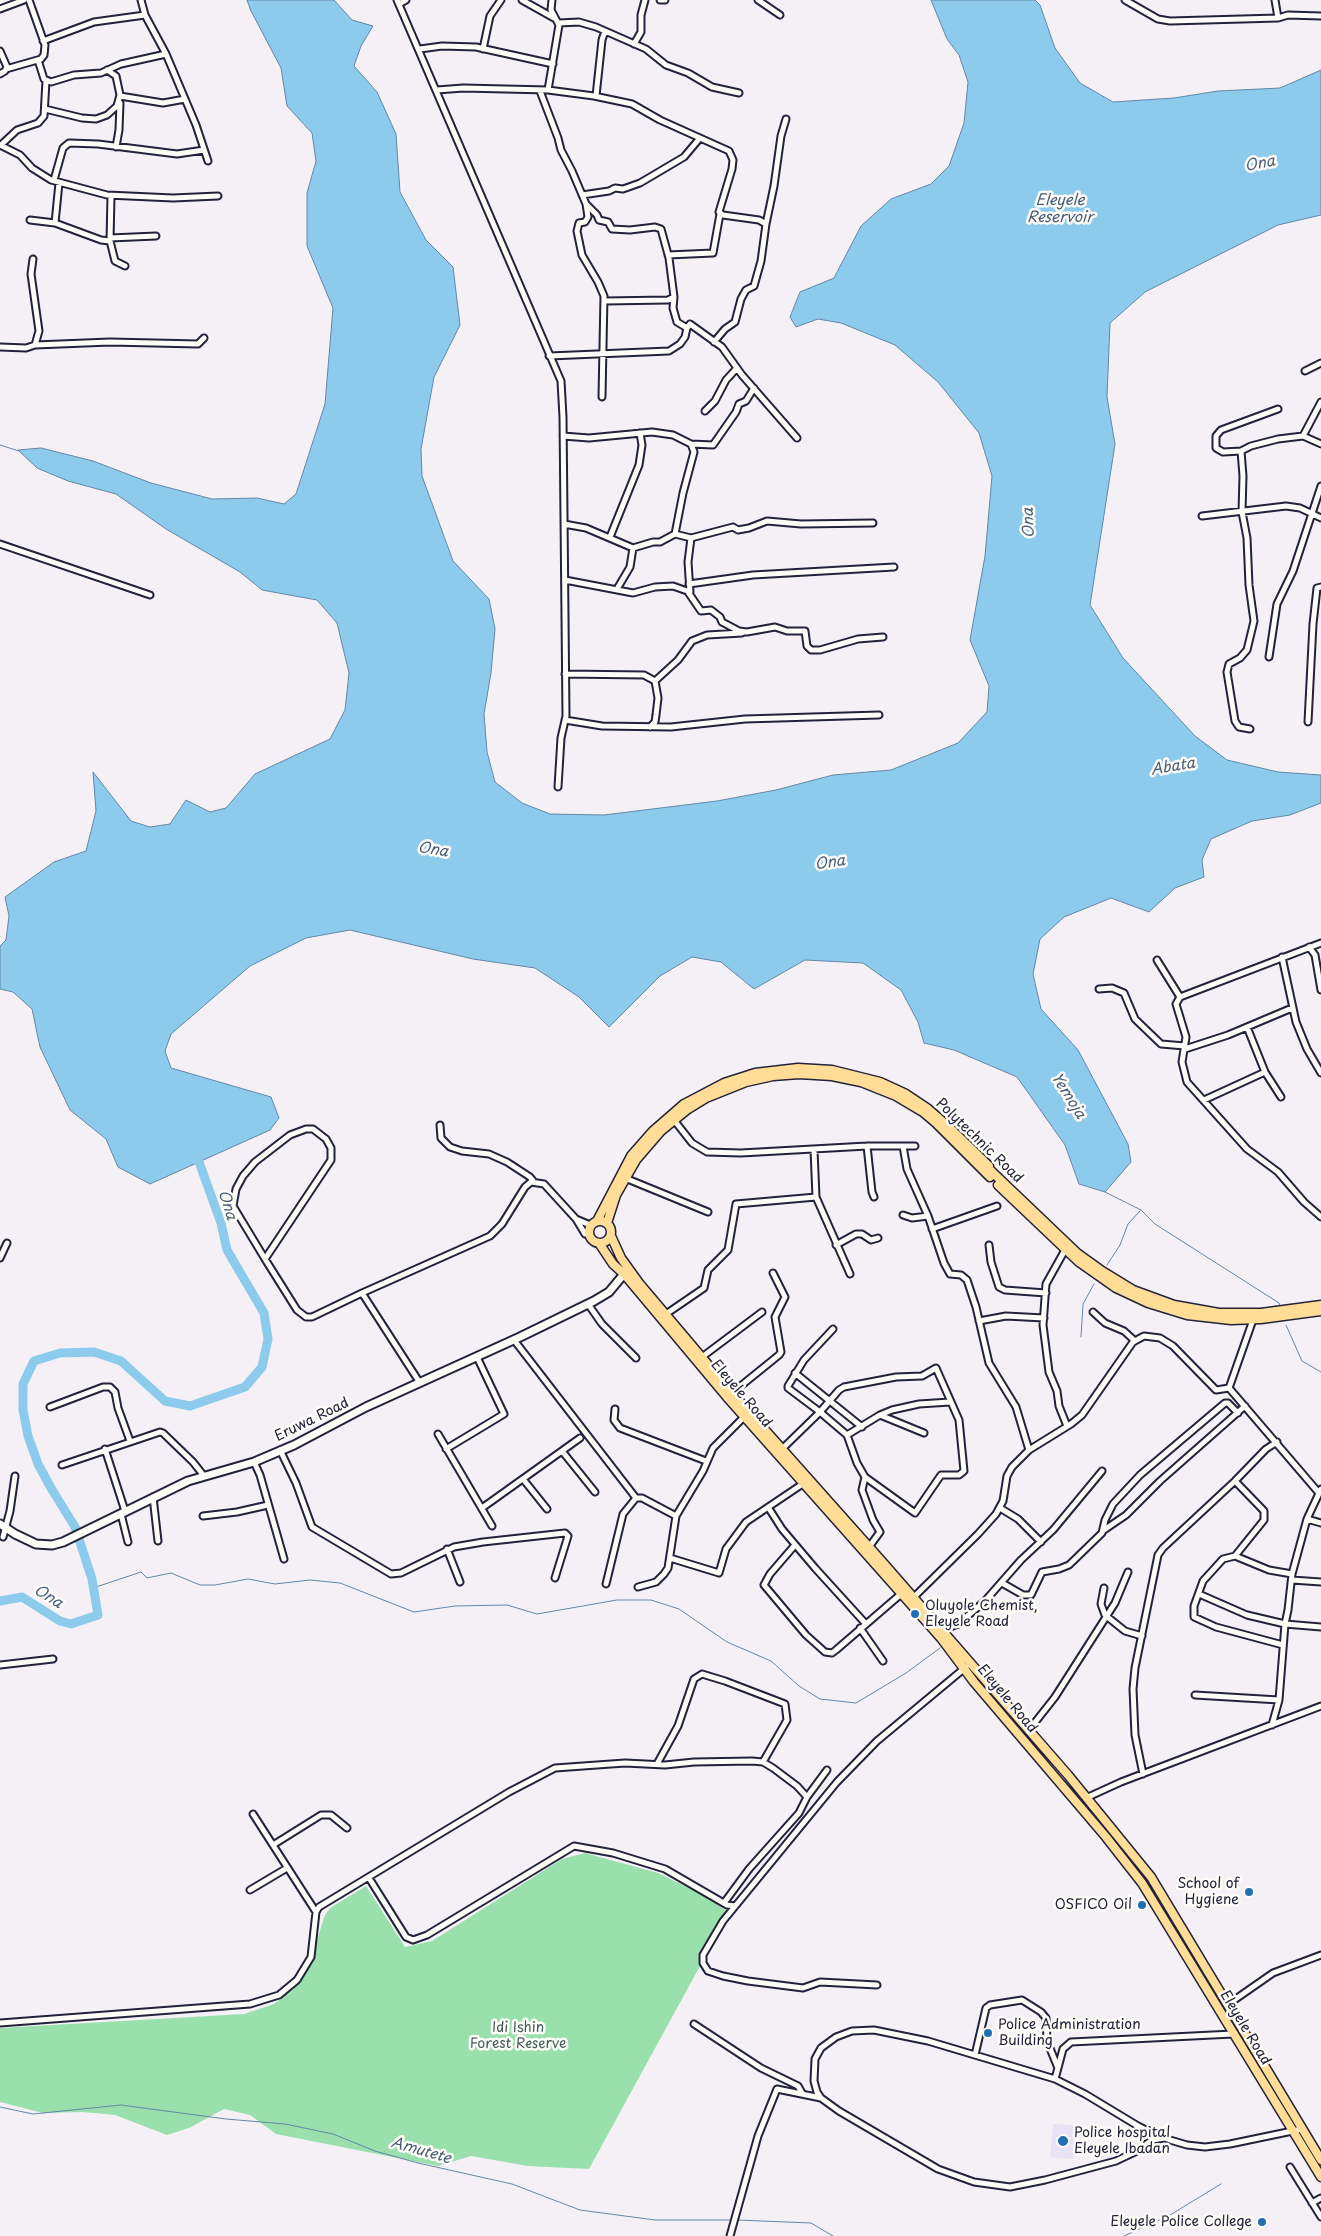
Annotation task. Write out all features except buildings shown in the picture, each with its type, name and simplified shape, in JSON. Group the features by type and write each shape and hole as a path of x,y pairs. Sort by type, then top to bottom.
{"main road":[{"name":"Polytechnic Road","path":"596,1222 632,1156 653,1131 684,1104 724,1083 755,1073 798,1068 832,1070 880,1082 906,1094 927,1108 950,1128 989,1166 989,1169 1069,1246 1090,1264 1119,1282 1148,1296 1188,1308 1219,1313 1254,1316 1321,1311"},
{"name":"Polytechnic Road","path":"607,1223 616,1195 636,1160 653,1139 674,1120 706,1098 757,1079 810,1074 832,1076 861,1082 896,1096 923,1112 1065,1250 1111,1284 1148,1303 1187,1314 1225,1320 1321,1305"},
{"path":"596,1222 607,1223 611,1229 611,1236 626,1272 613,1264 599,1243 592,1240 589,1233 596,1222"},
{"path":"599,1243 607,1241 611,1236"},
{"name":"Eleyele Road","path":"626,1272 666,1314 670,1324"},
{"name":"Eleyele Road","path":"626,1272 744,1417 901,1594 943,1634"},
{"name":"Eruwa Road","path":"3,1526 36,1544 52,1545 63,1542 188,1481 254,1462 514,1340 609,1292 626,1272"},
{"name":"Eleyele Road","path":"683,1340 702,1357 914,1597 1142,1883 1233,2034 1298,2130 1321,2160"},
{"name":"Eleyele Road","path":"965,1663 1029,1730 1151,1878 1227,2005 1298,2130 1321,2178"},
{"path":"1142,1883 1151,1878"}],"street":[{"path":"0,9 24,0"},
{"path":"0,74 6,69 38,60 44,55 43,41 29,0"},
{"path":"141,0 146,15 166,54 185,99 208,161"},
{"path":"406,0 398,2 420,49 562,386 565,720 561,738 558,787"},
{"path":"483,48 490,16 501,0"},
{"path":"522,0 558,21 578,22 605,31 646,49 666,66 688,72 714,88 739,93"},
{"path":"548,90 558,21 551,10 552,0"},
{"path":"634,44 641,32 641,15 646,0"},
{"path":"660,0 665,0"},
{"path":"758,0 780,16"},
{"path":"1125,0 1158,19 1170,21 1321,16"},
{"path":"1275,0 1278,18"},
{"path":"43,41 94,22 146,15"},
{"path":"596,96 602,40 605,31"},
{"path":"420,49 442,46 483,48 553,64"},
{"path":"0,51 6,69"},
{"path":"46,81 74,75 101,73 134,60 166,54"},
{"path":"38,60 46,81 45,109 42,119 17,130 1,144 20,156 32,168 56,182 111,196 173,198 218,196"},
{"path":"107,70 116,76 120,98 120,130 116,147"},
{"path":"437,90 487,88 548,90 596,96 632,104 660,120 729,151 732,160 731,175 719,210 720,214 713,253 668,255"},
{"path":"540,91 561,150 586,204 588,217 585,222 579,223 577,227 582,255 601,288 604,301 602,398"},
{"path":"120,98 163,103 185,99"},
{"path":"45,109 96,119 102,118 115,110 120,98"},
{"path":"714,342 725,329 735,322 741,299 746,290 754,286 762,260 766,224 774,186 781,136 786,118"},
{"path":"582,195 609,191 615,188 623,189 640,182 684,157 700,138"},
{"path":"55,223 56,182 64,148 69,143 176,154 204,150"},
{"path":"111,196 110,239 116,261 125,266"},
{"path":"586,204 597,215 599,220 608,222 612,229 660,228 665,238 668,255 674,298 673,308 677,322 687,328"},
{"path":"720,214 759,220 766,224"},
{"path":"30,220 55,223 101,240 156,236"},
{"path":"33,259 31,274 39,331 35,345"},
{"path":"604,301 668,300 674,298"},
{"path":"549,356 673,350 685,337 690,324 722,347 737,368 797,438"},
{"path":"0,347 26,348 35,345 110,342 198,344 204,338"},
{"path":"1305,371 1321,363"},
{"path":"705,411 715,401 726,380 737,368"},
{"path":"563,436 589,438 652,432 673,435 691,444 713,445 736,412 739,404 746,401 754,388"},
{"path":"1303,436 1321,402"},
{"path":"1278,409 1218,432 1216,446 1219,451 1241,451 1252,446 1303,436 1321,444"},
{"path":"610,537 639,464 642,445 640,433"},
{"path":"675,534 682,493 694,452 691,444"},
{"path":"1241,451 1244,476 1242,512 1247,538 1249,585 1254,621 1247,650 1240,658 1229,664 1227,672 1235,721 1240,727 1250,729"},
{"path":"1270,657 1277,604 1293,571 1321,487"},
{"path":"1202,516 1220,512 1242,512 1286,506 1300,508 1321,518"},
{"path":"564,524 586,528 633,548 652,542 660,542 675,534 691,538 733,527 738,530 749,528 767,521 801,524 873,523"},
{"path":"688,592 690,592 688,562 691,538"},
{"path":"0,544 150,595"},
{"path":"616,589 630,567 633,548"},
{"path":"689,584 753,575 894,567"},
{"path":"565,580 633,593 655,587 673,586 688,592 701,611 711,610 720,617 722,622 744,632"},
{"path":"1308,722 1313,624 1317,588 1321,587"},
{"path":"655,681 678,660 692,641 707,635 775,627 783,630 805,631 808,648 817,650 858,639 883,637"},
{"path":"565,674 644,675 655,681"},
{"path":"650,727 655,722 658,698 655,681"},
{"path":"565,720 602,726 671,727 745,719 880,715"},
{"path":"1321,942 1180,998 1176,1004 1186,1034 1182,1062 1187,1082 1247,1149 1278,1172 1304,1202 1321,1217"},
{"path":"1309,947 1315,955 1321,990"},
{"path":"1282,957 1292,1008 1304,1044 1321,1073"},
{"path":"1157,960 1180,998"},
{"path":"1099,989 1112,988 1124,992 1135,1019 1161,1044 1185,1047 1248,1027 1292,1008"},
{"path":"1248,1027 1265,1072 1281,1097"},
{"path":"1204,1100 1265,1072"},
{"path":"674,1120 692,1143 707,1152 741,1153 868,1146 915,1146"},
{"path":"440,1125 441,1138 450,1146 462,1151 489,1154 507,1162 530,1177 534,1182"},
{"path":"265,1259 331,1160 331,1148 320,1132 306,1129 290,1135 255,1162 243,1176 236,1190 234,1206 265,1259 297,1310 306,1317 312,1318 362,1293 490,1236 502,1224 524,1187 534,1182 544,1184 576,1220 585,1234 589,1233"},
{"path":"868,1146 874,1197"},
{"path":"903,1146 907,1170 928,1216 944,1263 950,1274 961,1275 967,1280 989,1363 1016,1407 1029,1450"},
{"path":"814,1150 816,1197 850,1274"},
{"path":"625,1178 708,1212"},
{"path":"666,1314 705,1286 708,1270 728,1250 736,1204 816,1197"},
{"path":"932,1229 997,1206"},
{"path":"903,1215 912,1218 928,1216"},
{"path":"576,1220 590,1225 596,1222"},
{"path":"836,1245 856,1234 862,1234 871,1240 878,1238"},
{"path":"0,1258 8,1243"},
{"path":"989,1245 999,1287 1005,1290 1046,1293"},
{"path":"1065,1250 1046,1284 1044,1333 1048,1367 1067,1426"},
{"path":"732,1393 781,1352 775,1317 785,1297 773,1272"},
{"path":"362,1293 420,1384"},
{"path":"588,1304 602,1324 636,1358"},
{"path":"702,1357 762,1312"},
{"path":"1093,1312 1105,1323 1124,1331 1135,1341"},
{"path":"979,1321 1006,1316 1044,1318"},
{"path":"1229,1388 1254,1316"},
{"path":"782,1449 820,1412 844,1386 896,1377 922,1376 936,1368 960,1425 963,1472 947,1477 940,1475 915,1513 865,1477 857,1463 847,1435 820,1412 788,1388 804,1360 833,1329"},
{"path":"914,1597 978,1534 1000,1508 1009,1471 1029,1450 1082,1415 1095,1400 1120,1359 1135,1341 1144,1336 1160,1338 1184,1355 1216,1390 1229,1388"},
{"path":"514,1340 636,1498"},
{"path":"446,1449 504,1414 477,1357"},
{"path":"795,1373 862,1427"},
{"path":"50,1407 103,1387 110,1387 114,1392 130,1441"},
{"path":"1229,1388 1320,1491 1307,1519 1292,1574 1285,1624 1279,1700 1272,1724"},
{"path":"847,1435 880,1415 910,1406 950,1402"},
{"path":"1104,1530 1105,1520 1113,1504 1140,1475 1225,1403 1228,1403 1238,1413"},
{"path":"1002,1583 1022,1595 1031,1595 1042,1572 1069,1565 1104,1530 1126,1515 1166,1475 1245,1406"},
{"path":"615,1408 614,1420 620,1428 706,1461"},
{"path":"880,1415 924,1433"},
{"path":"638,1586 650,1584 661,1578 668,1568 676,1516 716,1444 744,1417"},
{"path":"62,1465 130,1441 156,1433 163,1433 193,1462 204,1476"},
{"path":"438,1434 492,1526"},
{"path":"482,1508 580,1438"},
{"path":"1143,1774 1135,1735 1133,1689 1135,1668 1158,1554 1235,1482 1266,1449 1277,1442"},
{"path":"105,1449 123,1512 128,1542"},
{"path":"280,1450 296,1483 312,1527 388,1573 396,1575 402,1573 447,1549 470,1543 565,1533 568,1536 555,1578"},
{"path":"562,1451 595,1492"},
{"path":"254,1462 260,1475 284,1559"},
{"path":"943,1634 958,1624 1002,1583 1021,1560 1041,1542 1102,1471"},
{"path":"3,1537 3,1526 10,1511 15,1476"},
{"path":"865,1477 862,1490 873,1520 880,1532 869,1547"},
{"path":"523,1479 547,1509"},
{"path":"1235,1482 1264,1511 1265,1515 1258,1528 1235,1556"},
{"path":"670,1558 719,1573 726,1549 746,1522 804,1483"},
{"path":"154,1497 158,1540"},
{"path":"636,1498 642,1498 676,1516"},
{"path":"606,1584 623,1514 636,1498"},
{"path":"203,1516 237,1512 268,1505"},
{"path":"768,1507 795,1544 865,1623"},
{"path":"1000,1508 1018,1519 1041,1542"},
{"path":"1307,1519 1321,1523"},
{"path":"795,1544 764,1582 765,1588 806,1635 825,1652 832,1653 836,1650 865,1623 901,1594"},
{"path":"447,1549 460,1582"},
{"path":"1283,1645 1216,1627 1194,1617 1194,1606 1203,1581 1210,1571 1223,1559 1235,1556 1269,1570 1292,1574"},
{"path":"1029,1730 1055,1697 1105,1615 1122,1591 1128,1572"},
{"path":"1292,1580 1321,1582"},
{"path":"1104,1588 1101,1604 1105,1615 1125,1631 1142,1636"},
{"path":"1199,1594 1231,1610 1285,1624 1321,1627"},
{"path":"860,1628 882,1661"},
{"path":"0,1665 53,1659"},
{"path":"369,1878 404,1934 413,1940 427,1935 574,1846 613,1853 665,1870 724,1903 735,1906 796,1830 862,1755 965,1663"},
{"path":"657,1764 678,1726 694,1678 702,1674 785,1704 788,1717 786,1724 763,1762"},
{"path":"1195,1695 1279,1700"},
{"path":"1086,1798 1143,1774 1321,1706"},
{"path":"316,1912 325,1904 509,1792 555,1768 737,1760 763,1762 797,1786 807,1797"},
{"path":"724,1903 749,1869 793,1822 807,1797 827,1770"},
{"path":"0,2023 238,2005 268,1999 289,1988 304,1970 314,1945 316,1912 253,1814"},
{"path":"274,1845 321,1815 331,1815 347,1828"},
{"path":"250,1890 287,1868"},
{"path":"740,1900 723,1920 704,1951 703,1960 708,1970 723,1976 803,1988 820,1982 877,1985"},
{"path":"1227,2005 1273,1973 1321,1955"},
{"path":"975,2055 986,2008 990,2005 1022,2000 1041,2012 1046,2018 1047,2041 1058,2068"},
{"path":"694,2024 762,2068 798,2086 802,2093"},
{"path":"1165,2138 1152,2140 1126,2156 1098,2166 1018,2186 999,2186 960,2179 938,2169 839,2111 821,2098 817,2092 813,2070 817,2054 829,2041 852,2031 874,2030 898,2034 1055,2079 1085,2094 1138,2126 1187,2145 1230,2144 1298,2130"},
{"path":"1055,2079 1062,2049 1071,2042 1233,2034"},
{"path":"730,2236 758,2136 775,2092 780,2089 821,2098"},
{"path":"1290,2167 1321,2217"},
{"path":"1312,2203 1321,2198"}],"shaded area":[{"name":"Police hospital Eleyele Ibadan","path":"1053,2124 1076,2125 1073,2159 1050,2157"}],"green space":[{"name":"Idi Ishin Forest Reserve","path":"585,1853 658,1873 705,1896 729,1913 589,2169 528,2166 471,2156 438,2166 276,2134 250,2115 224,2109 189,2128 167,2135 115,2115 83,2112 43,2113 0,2102 0,2028 244,2014 274,2004 291,1991 306,1974 325,1915 330,1908 366,1886 405,1947 432,1941 562,1859"}],"water":[{"name":"Eleyele Reservoir","path":"247,0 334,0 352,20 373,26 361,46 354,66 377,92 396,134 400,192 426,240 453,267 460,325 434,377 421,449 422,476 453,561 489,599 495,629 491,673 484,714 487,752 495,782 522,803 550,814 604,815 717,801 776,790 833,775 891,770 958,743 987,712 989,686 970,640 985,556 992,476 979,433 938,382 895,345 841,323 818,319 796,327 790,317 800,292 834,278 861,226 891,199 931,184 949,166 964,123 968,82 959,55 947,39 931,0 1035,0 1040,5 1055,48 1080,83 1113,102 1174,98 1218,91 1280,88 1321,70 1321,215 1278,225 1145,292 1110,323 1107,397 1115,444 1090,605 1123,658 1195,736 1227,760 1278,772 1321,775 1321,803 1290,815 1252,821 1211,839 1202,860 1204,877 1175,888 1149,912 1111,898 1064,917 1040,939 1033,974 1041,1009 1078,1050 1128,1144 1131,1162 1105,1192 1079,1184 1065,1145 1017,1077 954,1050 924,1043 918,1022 901,990 863,963 805,960 754,989 721,962 692,957 660,976 609,1027 579,997 535,968 473,959 350,930 306,938 250,966 171,1034 165,1051 171,1068 271,1097 279,1118 270,1130 150,1184 118,1167 106,1139 70,1110 40,1047 32,1009 13,992 0,989 0,946 6,940 9,916 5,897 54,862 86,851 96,811 93,772 131,821 150,827 170,824 186,800 210,812 226,808 255,774 330,739 345,710 349,673 337,623 317,600 262,590 240,572 166,529 116,494 68,481 37,468 18,450 41,448 93,461 151,483 212,499 257,498 284,504 296,494 325,404 333,308 307,246 307,193 316,161 312,133 287,106 281,68"}],"waterway":[{"path":"0,445 19,451"},
{"name":"Ona","path":"0,1601 22,1597 60,1621 71,1624 98,1615 92,1579 75,1527 38,1464 28,1436 23,1410 23,1384 34,1361 60,1353 94,1352 121,1361 165,1401 190,1406 245,1387 262,1367 268,1339 264,1313 227,1250 221,1223 199,1162 190,1154"},
{"name":"Yemoja","path":"1105,1192 1141,1210 1155,1224 1279,1303 1280,1307"},
{"path":"1107,1265 1120,1245 1128,1224 1140,1211"},
{"path":"1081,1337 1083,1304 1094,1284"},
{"name":"Yemoja","path":"1286,1325 1302,1361 1321,1372"},
{"path":"93,1588 141,1572 147,1578 171,1573 200,1585 215,1585 248,1579 275,1584 310,1580 340,1583 414,1612 455,1606 507,1605 537,1614 617,1600 651,1600 679,1609 727,1642 771,1661 799,1686 820,1699 856,1703 906,1673 940,1648"},
{"name":"Amutete","path":"0,2107 33,2114 121,2105 226,2119 285,2124 333,2134 375,2151 418,2163 512,2184 580,2210 655,2220 733,2220"},
{"path":"1124,2236 1170,2215 1221,2184"},
{"name":"Amutete","path":"737,2220 811,2223 833,2236"}],"place":[{"name":"Oluyole Chemist, Eleyele Road","path":"915,1614"},
{"name":"School of Hygiene","path":"1249,1892"},
{"name":"OSFICO Oil","path":"1142,1905"},
{"name":"Police Administration Building","path":"988,2033"},
{"name":"Police hospital Eleyele Ibadan","path":"1063,2141"},
{"name":"Eleyele Police College","path":"1262,2222"}],"water label":[{"name":"Abata","path":"1173,767"}]}
